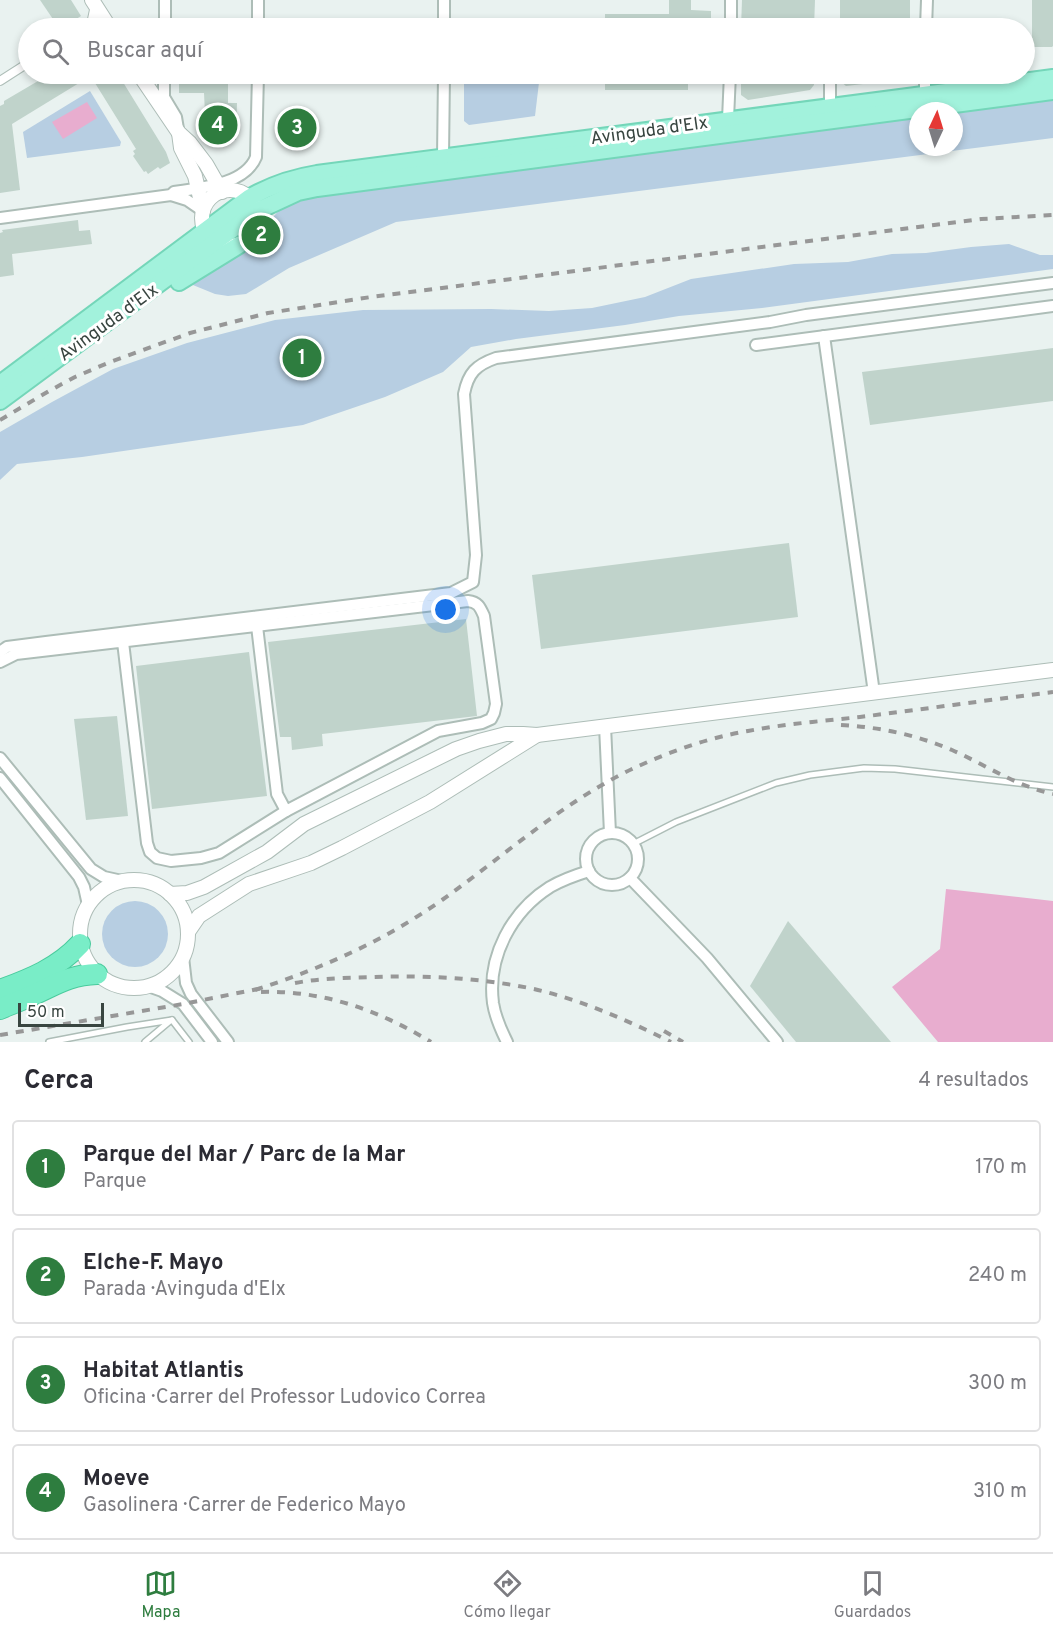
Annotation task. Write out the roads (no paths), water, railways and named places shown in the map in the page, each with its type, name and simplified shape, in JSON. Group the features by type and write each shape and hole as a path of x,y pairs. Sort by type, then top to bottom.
{"highway":[{"path":"0,1009 27,998 52,976 63,960 80,944"},
{"path":"0,990 52,976 98,974"}],"main road":[{"name":"Avinguda d'Elx","path":"1035,80 1053,78"},
{"name":"Avinguda d'Elx","path":"0,384 210,236 253,204 264,189 298,177 1005,84"},
{"name":"Avinguda d'Elx","path":"253,204 317,188 1053,92"},
{"name":"Avinguda d'Elx","path":"0,401 210,236"},
{"path":"51,363 110,330 185,278 238,245"}],"street":[{"path":"165,0 165,18"},
{"path":"258,0 258,18"},
{"path":"444,0 444,18"},
{"path":"731,0 731,18"},
{"path":"926,18 927,0"},
{"path":"92,18 93,2"},
{"path":"93,2 103,18"},
{"path":"0,81 18,69"},
{"path":"146,84 179,133 190,143 223,186 241,193 253,204 258,221 255,231 245,242 226,246 210,236 202,222 203,212 198,188 193,170 181,148 179,133 176,117 164,97 164,84"},
{"path":"203,212 210,199 223,186 254,164 258,84"},
{"path":"443,157 444,84"},
{"path":"728,119 730,84"},
{"path":"830,84 830,106"},
{"path":"926,84 926,94"},
{"path":"171,195 174,192 223,186"},
{"path":"0,218 171,195 187,200 203,212"},
{"path":"0,655 7,647 451,593 473,582 476,555 464,394 466,382 473,371 484,362 496,358 1053,283"},
{"path":"756,345 1053,306"},
{"path":"824,336 874,693"},
{"path":"0,655 468,601 480,607 484,616 496,704 491,719 482,723 438,731 286,811 219,853 201,858 171,861 157,858 150,852 147,843 123,642"},
{"path":"257,626 277,794 286,811"},
{"path":"170,894 187,893 204,887 267,852 304,824 456,749 506,734 537,735 1053,670"},
{"path":"604,726 610,833"},
{"path":"188,932 199,916 249,884 310,863 430,802 537,735"},
{"path":"0,758 91,869 104,877 122,881 139,880 156,885 170,894 179,905 188,932 183,957 174,970 162,980 148,986 130,988 113,984 98,974 86,960 80,944 81,924 88,905 97,894 122,881"},
{"path":"0,778 79,877 88,905"},
{"path":"619,834 633,844 637,850 638,865 630,878 623,883 608,885 600,882 589,871 586,862 587,854 590,846 602,835 619,834"},
{"path":"507,1042 493,1003 494,976 502,941 517,917 536,897 552,886 589,871"},
{"path":"630,878 706,958 777,1042"},
{"path":"183,957 186,983 191,994 228,1042"},
{"path":"148,986 183,1004 212,1042"}],"lane":[{"path":"633,844 676,822 776,783 810,775 864,768 895,769 1053,787"},
{"path":"49,1042 172,1020"},
{"path":"145,1042 172,1020"},
{"path":"172,1020 189,1042"}],"railway":[{"path":"0,420 75,377 110,362 190,333 268,313 371,297 981,219 1053,215"},
{"path":"255,990 329,962 397,929 442,900 534,830 582,797 632,769 674,751 733,734 762,729 1053,692"},
{"path":"841,725 884,730 925,740 952,750 1026,786 1053,794"},
{"path":"295,983 334,978 413,976 514,985 586,1005 621,1018 671,1042"},
{"path":"0,1035 263,988"},
{"path":"261,992 306,994 349,1004 391,1020 431,1042"},
{"path":"664,1031 683,1042"}],"place":[{"name":"Moeve","path":"218,125"},
{"name":"Habitat Atlantis","path":"297,128"},
{"name":"Elche-F. Mayo","path":"261,235"},
{"name":"Parque del Mar / Parc de la Mar","path":"302,358"}]}
